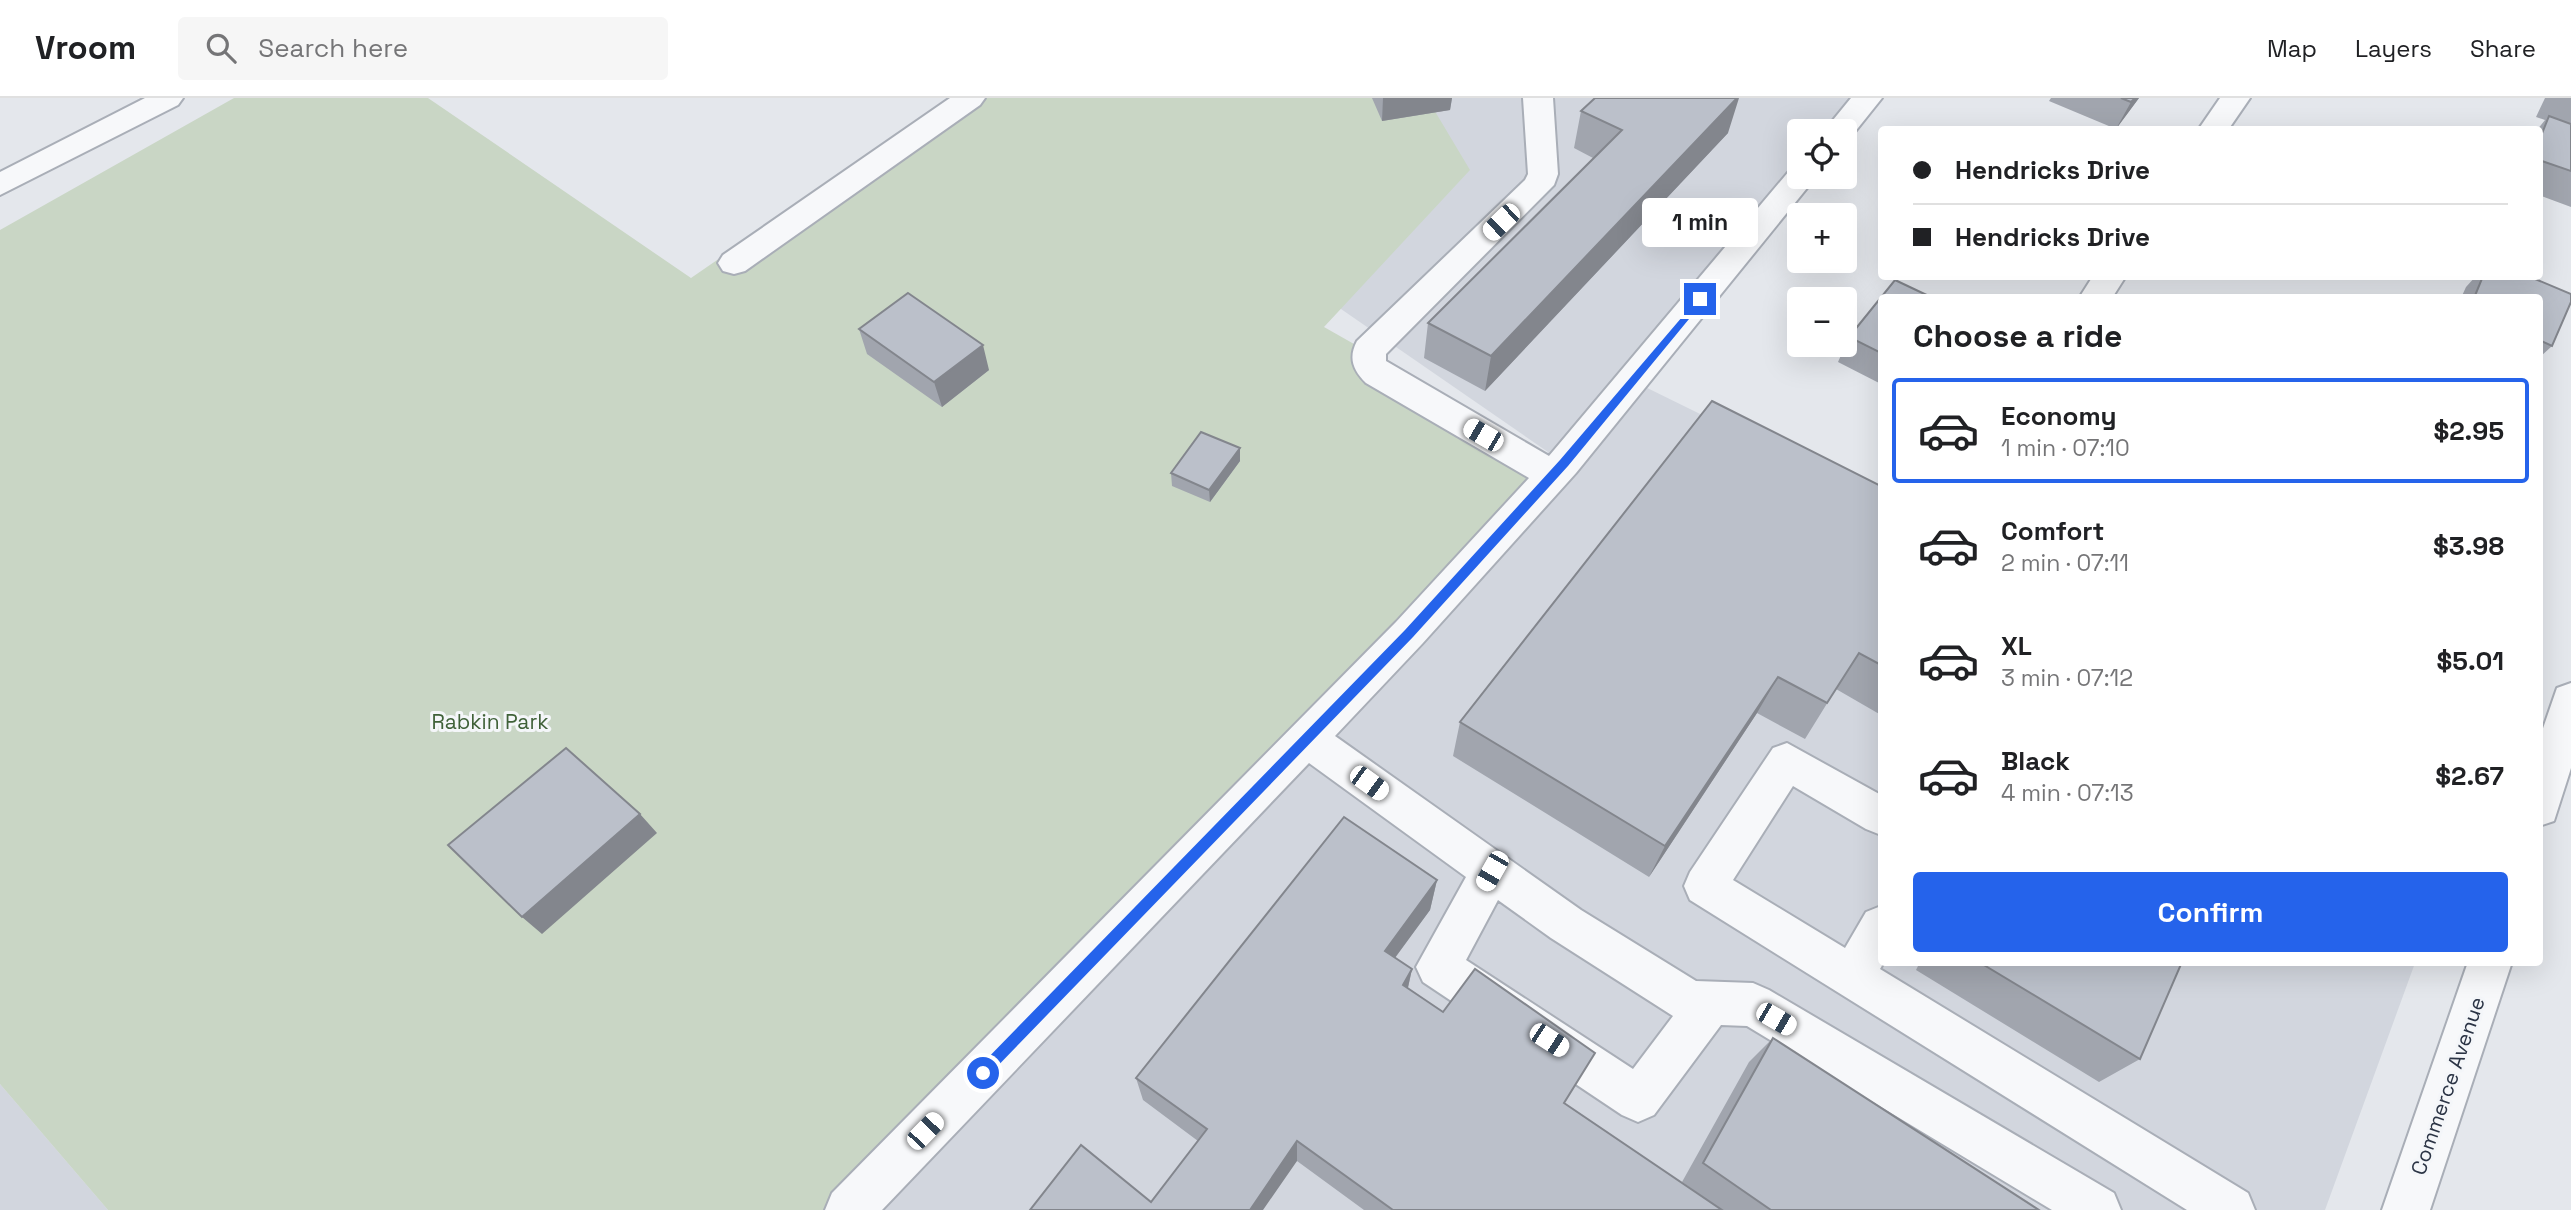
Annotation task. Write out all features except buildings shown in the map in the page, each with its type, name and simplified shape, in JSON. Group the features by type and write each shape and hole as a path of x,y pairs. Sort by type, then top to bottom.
{"street":[{"path":"0,186 167,98"},
{"path":"734,263 970,98"},
{"path":"1538,98 1543,174 1539,185 1369,350 1369,365 1378,374 1553,475"},
{"path":"1849,119 1867,98"},
{"path":"2216,126 2235,98"},
{"path":"849,1210 1433,607 1553,475 1791,189"},
{"path":"2543,787 2571,700"},
{"path":"1307,738 1566,925 1690,1002 1753,1005 2096,1210"},
{"path":"1878,814 1787,761 1705,886 2231,1210"},
{"path":"1492,871 1438,967 1638,1099 1710,1003"},
{"path":"1853,975 1878,931"},
{"name":"Commerce Avenue","path":"2406,1210 2489,966"}],"shaded area":[{"path":"1140,98 1872,98 1854,119 1787,119 1787,189 1795,189 1633,381 1878,502 1878,966 2414,966 2325,1210 847,1210 1548,452 1341,309"},
{"path":"0,1084 108,1210 0,1210"}],"green space":[{"name":"Rabkin Park","path":"234,98 428,98 691,278 952,98 1427,98 1470,170 1324,327 1564,463 859,1210 108,1210 0,1084 0,230"}],"route":[{"path":"983,1073 1409,633 1564,463 1700,299"}]}
